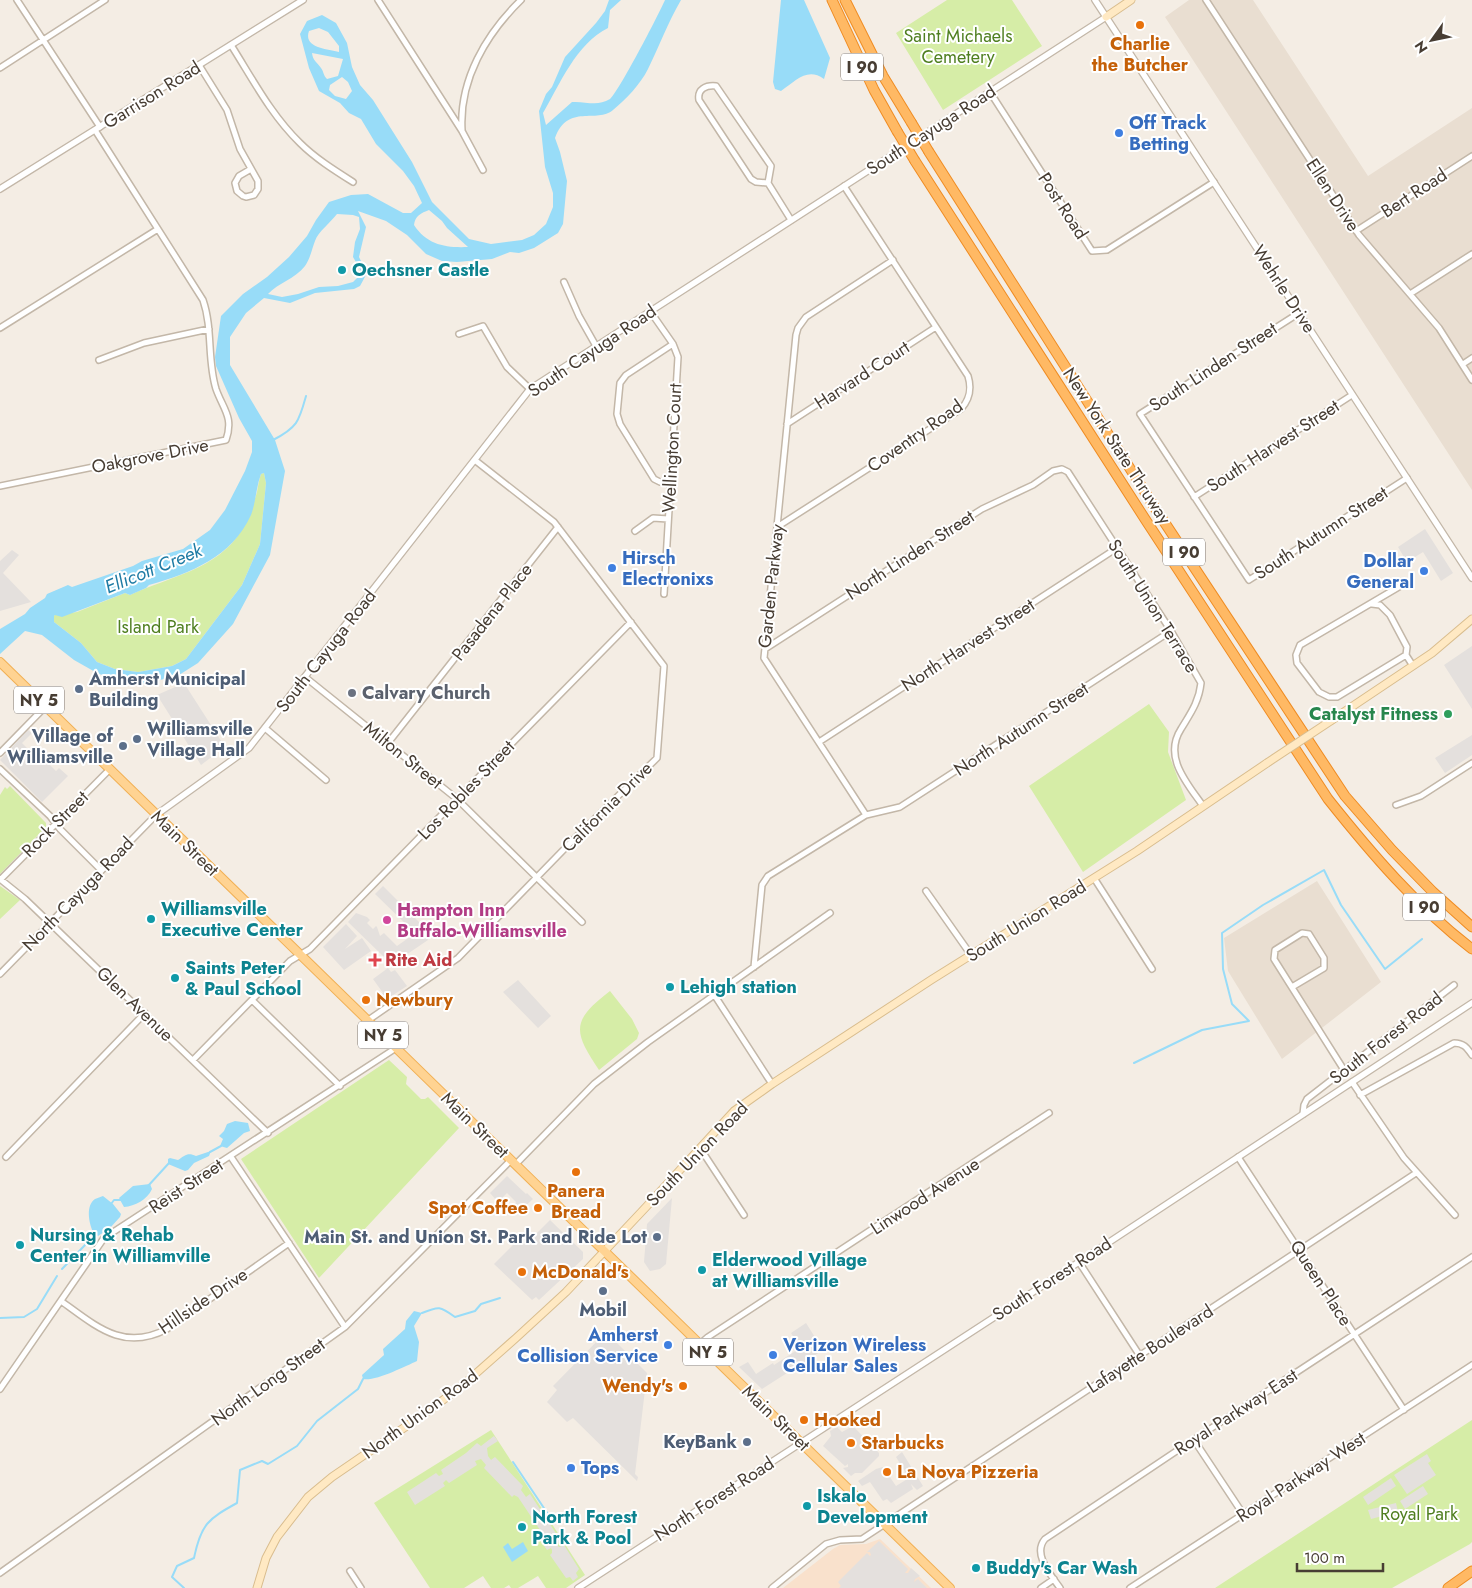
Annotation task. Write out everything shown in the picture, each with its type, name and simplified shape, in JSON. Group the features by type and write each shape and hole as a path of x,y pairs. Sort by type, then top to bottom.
{"highway":[{"name":"New York State Thruway","path":"832,0 866,73 915,161 1145,520 1328,799 1360,839 1398,881 1433,917 1471,949"},
{"name":"New York State Thruway","path":"846,0 883,76 929,152 1157,511 1345,796 1392,850 1432,891 1472,927"},
{"path":"1448,1588 1472,1571"},
{"path":"1438,1588 1461,1579"}],"main road":[{"path":"1106,17 1131,0"},
{"name":"South Union Road","path":"604,1251 734,1111 772,1084 1094,878 1413,666 1432,653 1472,619"},
{"name":"Main Street","path":"0,662 950,1588"},
{"name":"North Union Road","path":"257,1588 266,1558 277,1536 308,1497 332,1477 409,1425 464,1384 558,1299 604,1251"}],"street":[{"name":"Oakgrove Drive","path":"0,486 226,440 229,419 214,378 210,355 208,319 203,300 17,0"},
{"path":"0,68 105,0"},
{"name":"Garrison Road","path":"0,189 304,0"},
{"path":"378,0 462,131 483,170"},
{"path":"462,131 464,96 474,66 493,32 521,0"},
{"name":"Wehrle Drive","path":"1096,0 1472,578"},
{"name":"Ellen Drive","path":"1206,0 1356,231 1439,328 1472,380"},
{"name":"South Cayuga Road","path":"156,815 249,748 476,461 530,389 1106,17"},
{"path":"231,45 269,105 300,143 322,162 353,182"},
{"path":"199,65 227,110 240,149 251,169 259,185 254,195 246,197 239,194 236,183 239,176 251,169"},
{"path":"768,183 756,182 751,179 699,100 698,95 704,88 710,85 716,86 771,166 768,183 792,220"},
{"name":"Post Road","path":"990,92 1092,251 1107,250 1214,182"},
{"name":"Bert Road","path":"1356,231 1472,156"},
{"name":"Coventry Road","path":"777,527 964,405 970,389 968,376 844,186"},
{"path":"0,328 158,230"},
{"path":"1410,294 1472,254"},
{"name":"Garden Parkway","path":"866,815 764,658 796,335 801,322 811,313 892,260"},
{"path":"564,282 579,316 596,346"},
{"name":"Wellington Court","path":"650,311 673,344 678,358 664,594"},
{"name":"South Linden Street","path":"1194,497 1140,414 1299,313"},
{"path":"459,334 483,326 508,367 530,389"},
{"name":"Harvard Court","path":"787,424 936,327"},
{"path":"99,360 152,341 209,329"},
{"path":"670,483 660,482 654,478 620,424 617,414 620,383 626,374 673,344"},
{"path":"1463,364 1472,358"},
{"name":"South Harvest Street","path":"1194,497 1352,395"},
{"name":"California Drive","path":"367,1020 458,958 657,758 664,666 554,522 476,461"},
{"name":"South Union Terrace","path":"1059,468 1068,472 1171,631 1201,683 1196,704 1176,740 1174,754 1179,771 1203,806"},
{"name":"North Linden Street","path":"765,648 982,509 1033,485 1059,468"},
{"name":"South Autumn Street","path":"1194,497 1248,580 1407,478"},
{"path":"636,531 653,518 668,519"},
{"name":"Pasadena Place","path":"388,743 558,527"},
{"name":"North Harvest Street","path":"819,742 1117,548"},
{"path":"1402,585 1300,645 1296,655 1297,663 1319,692 1329,697 1337,697 1406,655"},
{"path":"1371,603 1380,605 1390,616 1407,647 1406,655 1413,666"},
{"name":"Los Robles Street","path":"193,1060 290,961 310,949 631,622"},
{"name":"North Autumn Street","path":"866,815 900,808 1171,631"},
{"name":"Milton Street","path":"305,677 458,799 582,922"},
{"path":"0,753 46,706"},
{"path":"265,728 326,780"},
{"path":"1396,806 1420,796 1472,763"},
{"name":"Rock Street","path":"0,879 110,769"},
{"path":"2,770 101,870"},
{"name":"North Cayuga Road","path":"0,974 156,815"},
{"path":"754,967 764,880 866,815"},
{"path":"1094,878 1152,969"},
{"name":"Glen Avenue","path":"0,879 10,886 145,1013 268,1133"},
{"path":"926,891 972,955"},
{"name":"North Long Street","path":"0,1573 345,1327 594,1084 648,1042 830,913"},
{"path":"1292,987 1324,968 1324,958 1305,932 1275,950 1273,954 1274,959 1344,1070"},
{"name":"South Forest Road","path":"1303,1114 1306,1099 1454,985"},
{"path":"715,996 772,1084"},
{"path":"252,1000 340,1086"},
{"name":"South Forest Road","path":"800,1442 1079,1262 1472,1003"},
{"path":"6,1157 145,1013"},
{"path":"1360,1095 1454,1043 1461,1043 1466,1046 1472,1056"},
{"name":"Reist Street","path":"0,1389 104,1238 396,1048"},
{"path":"1352,1082 1416,1173 1455,1215"},
{"name":"Linwood Avenue","path":"700,1344 1049,1113"},
{"path":"700,1148 744,1215"},
{"name":"Queen Place","path":"1238,1156 1404,1410"},
{"path":"231,1157 345,1327"},
{"name":"Lafayette Boulevard","path":"772,1588 826,1544 840,1540 862,1539 1416,1173"},
{"name":"Hillside Drive","path":"61,1301 110,1334 127,1338 144,1337 167,1329 289,1243"},
{"name":"Royal Parkway East","path":"1058,1587 1040,1554 1043,1541 1472,1257"},
{"path":"1079,1262 1140,1356"},
{"name":"Royal Parkway West","path":"1130,1588 1472,1365"},
{"path":"1194,1440 1243,1514"},
{"name":"North Forest Road","path":"578,1588 800,1442"},
{"path":"350,1571 361,1588"},
{"path":"1040,1588 1054,1579"}],"shaded area":[{"path":"1189,0 1253,0 1368,176 1472,108 1472,490 1165,17"},
{"path":"1425,529 1453,573 1441,581 1423,552 1407,562 1398,547"},
{"path":"12,550 19,555 3,573 31,602 0,611 0,561"},
{"path":"1472,646 1472,709 1444,665"},
{"path":"184,683 225,747 201,765 157,695"},
{"path":"28,730 32,733 22,743 33,754 36,751 56,771 59,768 68,776 42,802 0,760"},
{"path":"1472,735 1472,755 1445,773 1435,758"},
{"path":"1317,881 1381,982 1282,1059 1228,971 1224,938"},
{"path":"383,886 428,931 425,935 428,940 403,957 401,954 394,959 388,954 384,957 348,922 356,913 367,917 370,920 367,923 373,929 377,927 380,936 384,933 397,946 414,934 375,894"},
{"path":"346,924 357,936 345,949 362,938 371,951 344,970 323,947"},
{"path":"388,968 391,972 395,970 407,986 384,1001 380,995 383,993 373,979"},
{"path":"518,980 551,1016 538,1028 503,992"},
{"path":"507,1176 533,1199 521,1210 507,1193 498,1202 490,1193"},
{"name":"Main St. and Union St. Park and Ride Lot","path":"672,1198 666,1264 660,1269 650,1271 644,1262 647,1224"},
{"path":"550,1220 583,1252 583,1259 539,1300 536,1297 532,1300 494,1264 528,1230 534,1236"},
{"path":"806,1323 823,1350 762,1389 739,1367 748,1362 756,1374 800,1348 791,1333"},
{"path":"606,1332 647,1373 635,1474 638,1477 637,1481 573,1418 567,1422 547,1402 557,1390 553,1386"},
{"path":"853,1426 879,1453 879,1456 862,1473 855,1473 851,1476 843,1468 848,1467 848,1464 845,1466 823,1446 831,1436 830,1431 837,1427 842,1432"},
{"path":"494,1436 498,1441 487,1448 488,1456 491,1460 495,1457 523,1486 521,1490 526,1497 530,1494 561,1541 558,1543 558,1546 564,1545 579,1569 576,1573 578,1577 573,1581 570,1577 566,1578 550,1555 552,1553 551,1548 547,1550 538,1537 542,1533 518,1497 514,1495 512,1497 484,1468 486,1465 481,1459 475,1461 477,1465 449,1483 446,1480 443,1483 445,1486 415,1505 407,1492 436,1473 439,1476 443,1474 441,1470 477,1443 481,1446"},
{"path":"902,1452 923,1486 917,1490 911,1484 913,1489 891,1503 887,1499 883,1501 870,1482 862,1486 858,1481 876,1469 883,1467 896,1486 909,1478 896,1457"},
{"path":"1427,1454 1431,1461 1428,1463 1436,1475 1407,1494 1394,1475"},
{"path":"1391,1478 1396,1486 1368,1505 1363,1497"},
{"path":"1423,1486 1428,1494 1405,1509 1400,1501"},
{"path":"1396,1503 1398,1512 1371,1519 1368,1510"},
{"path":"880,1539 931,1588 783,1588 840,1545 866,1544"},
{"path":"879,1541 908,1569 905,1573 908,1573 911,1568 920,1576 914,1582 918,1579 927,1588 839,1588 841,1586 838,1582 867,1553 871,1555 870,1552 867,1552"}],"green space":[{"name":"Saint Michaels Cemetery","path":"947,0 1012,0 1042,46 943,110 896,33"},
{"name":"Island Park","path":"264,473 266,483 260,544 242,585 186,659 172,666 138,672 115,669 97,662 81,643 54,622 53,616 55,615 77,612 125,593 130,595 191,571 219,555 241,531 254,501 261,474"},
{"path":"1149,704 1169,732 1168,752 1186,800 1083,872 1029,786"},
{"path":"10,786 46,823 46,827 0,874 0,795 5,787 7,789"},
{"path":"0,886 20,900 0,919"},
{"path":"610,991 632,1019 639,1033 637,1039 599,1070 584,1045 580,1027 588,1011"},
{"path":"389,1060 407,1077 406,1084 421,1099 428,1097 459,1128 319,1278 241,1159"},
{"name":"Royal Park","path":"1472,1420 1472,1542 1470,1544 1392,1588 1215,1588"},
{"path":"491,1430 585,1575 566,1588 546,1588 538,1576 518,1588 511,1588 509,1585 504,1588 491,1588 483,1576 464,1588 430,1588 374,1503"}],"water":[{"name":"Ellicott Creek","path":"609,0 621,0 610,10 608,28 587,44 570,66 543,113 546,125 572,102 601,103 610,99 629,69 665,0 681,0 648,69 641,81 628,96 606,114 575,117 567,121 555,138 567,181 563,224 558,233 534,248 519,253 510,252 492,259 457,262 442,261 426,254 407,235 386,221 358,211 366,227 359,257 366,275 360,286 354,289 315,293 290,303 264,298 246,313 230,337 230,365 275,440 285,471 270,555 233,624 198,663 179,675 145,684 115,680 97,673 74,660 42,635 25,631 0,654 0,629 25,614 30,608 45,598 47,594 68,585 72,587 133,566 142,561 183,549 210,530 225,510 245,471 252,452 252,441 239,418 216,366 215,357 221,316 243,294 267,277 289,257 307,236 329,202 351,195 368,194 403,213 411,213 422,203 414,186 403,171 376,144 361,119 349,113 340,103 319,91 309,68 300,34 307,21 322,15 336,23 347,43 352,67 360,85 373,100 412,162 432,202 469,239 491,244 522,240 534,235 546,224 553,207 553,193 545,167 539,111 565,57 605,11","holes":["319,28 328,32 339,46 339,52 317,47 309,41 309,31","312,53 343,59 338,76 327,79 313,58","342,77 348,82 352,91 346,99 335,96 329,90 330,85","429,210 468,247 445,246 425,237 414,225 417,217","337,214 359,217 360,229 355,242 353,257 360,269 360,275 353,282 338,286 319,287 282,297 268,294 305,266 322,231","264,473 266,483 260,544 242,585 186,659 172,666 138,672 115,669 97,662 81,643 54,622 55,615 62,617 125,593 130,595 149,585 195,569 209,561 233,542 243,530 251,515 261,474"]},
{"path":"781,0 804,0 830,58 824,79 812,74 807,75 781,91 775,89 773,82"},
{"path":"235,1121 248,1123 250,1131 244,1133 227,1148 220,1146 223,1139 219,1136 227,1124"},
{"path":"211,1151 209,1156 194,1163 185,1171 168,1164 168,1159 170,1158 178,1160 187,1155 196,1156"},
{"path":"150,1184 152,1189 144,1199 136,1204 124,1207 119,1198 133,1186"},
{"path":"103,1196 121,1214 110,1228 98,1236 92,1230 89,1221 89,1211 92,1202"},
{"path":"414,1311 422,1313 414,1326 419,1342 417,1361 382,1376 363,1379 362,1375 384,1355 383,1349 405,1329 406,1321"},
{"path":"523,1542 528,1551 512,1562 503,1547 508,1543 512,1549"}],"waterway":[{"path":"273,440 293,427 299,417 306,396"},
{"path":"1134,1063 1202,1030 1249,1021 1232,1004 1223,969 1222,933 1263,905 1324,870 1341,905 1385,969 1422,939"},
{"path":"210,1152 221,1146"},
{"path":"148,1186 169,1163"},
{"path":"111,1204 114,1200 122,1200"},
{"path":"62,1269 86,1244"},
{"path":"0,1318 24,1317 37,1309 57,1276"},
{"path":"422,1313 439,1308 455,1317 475,1311 481,1304 500,1298"},
{"path":"184,1588 172,1577 177,1566 194,1558 203,1530 212,1518 237,1503 240,1470 262,1461 268,1464 297,1446 317,1421 358,1389 363,1379"},
{"path":"513,1462 554,1523"}],"place":[{"name":"Charlie the Butcher","path":"1140,25"},
{"name":"Off Track Betting","path":"1119,133"},
{"name":"Oechsner Castle","path":"342,270"},
{"name":"Hirsch Electronixs","path":"612,568"},
{"name":"Dollar General","path":"1424,571"},
{"name":"Amherst Municipal Building","path":"79,689"},
{"name":"Calvary Church","path":"352,693"},
{"name":"Catalyst Fitness","path":"1448,714"},
{"name":"Williamsville Village Hall","path":"137,739"},
{"name":"Village of Williamsville","path":"123,746"},
{"name":"Williamsville Executive Center","path":"151,919"},
{"name":"Hampton Inn Buffalo-Williamsville","path":"387,920"},
{"name":"Rite Aid","path":"375,960"},
{"name":"Saints Peter & Paul School","path":"175,978"},
{"name":"Lehigh station","path":"670,987"},
{"name":"Newbury","path":"366,1000"},
{"name":"Panera Bread","path":"576,1172"},
{"name":"Spot Coffee","path":"538,1208"},
{"name":"Main St. and Union St. Park and Ride Lot","path":"657,1237"},
{"name":"Nursing & Rehab Center in Williamville","path":"20,1245"},
{"name":"Elderwood Village at Williamsville","path":"702,1270"},
{"name":"McDonald's","path":"522,1272"},
{"name":"Mobil","path":"603,1291"},
{"name":"Amherst Collision Service","path":"668,1345"},
{"name":"Verizon Wireless Cellular Sales","path":"773,1355"},
{"name":"Wendy's","path":"683,1386"},
{"name":"Hooked","path":"804,1420"},
{"name":"KeyBank","path":"747,1442"},
{"name":"Starbucks","path":"851,1443"},
{"name":"Tops","path":"571,1468"},
{"name":"La Nova Pizzeria","path":"887,1472"},
{"name":"Iskalo Development","path":"807,1506"},
{"name":"North Forest Park & Pool","path":"522,1527"},
{"name":"Buddy's Car Wash","path":"976,1568"}]}
